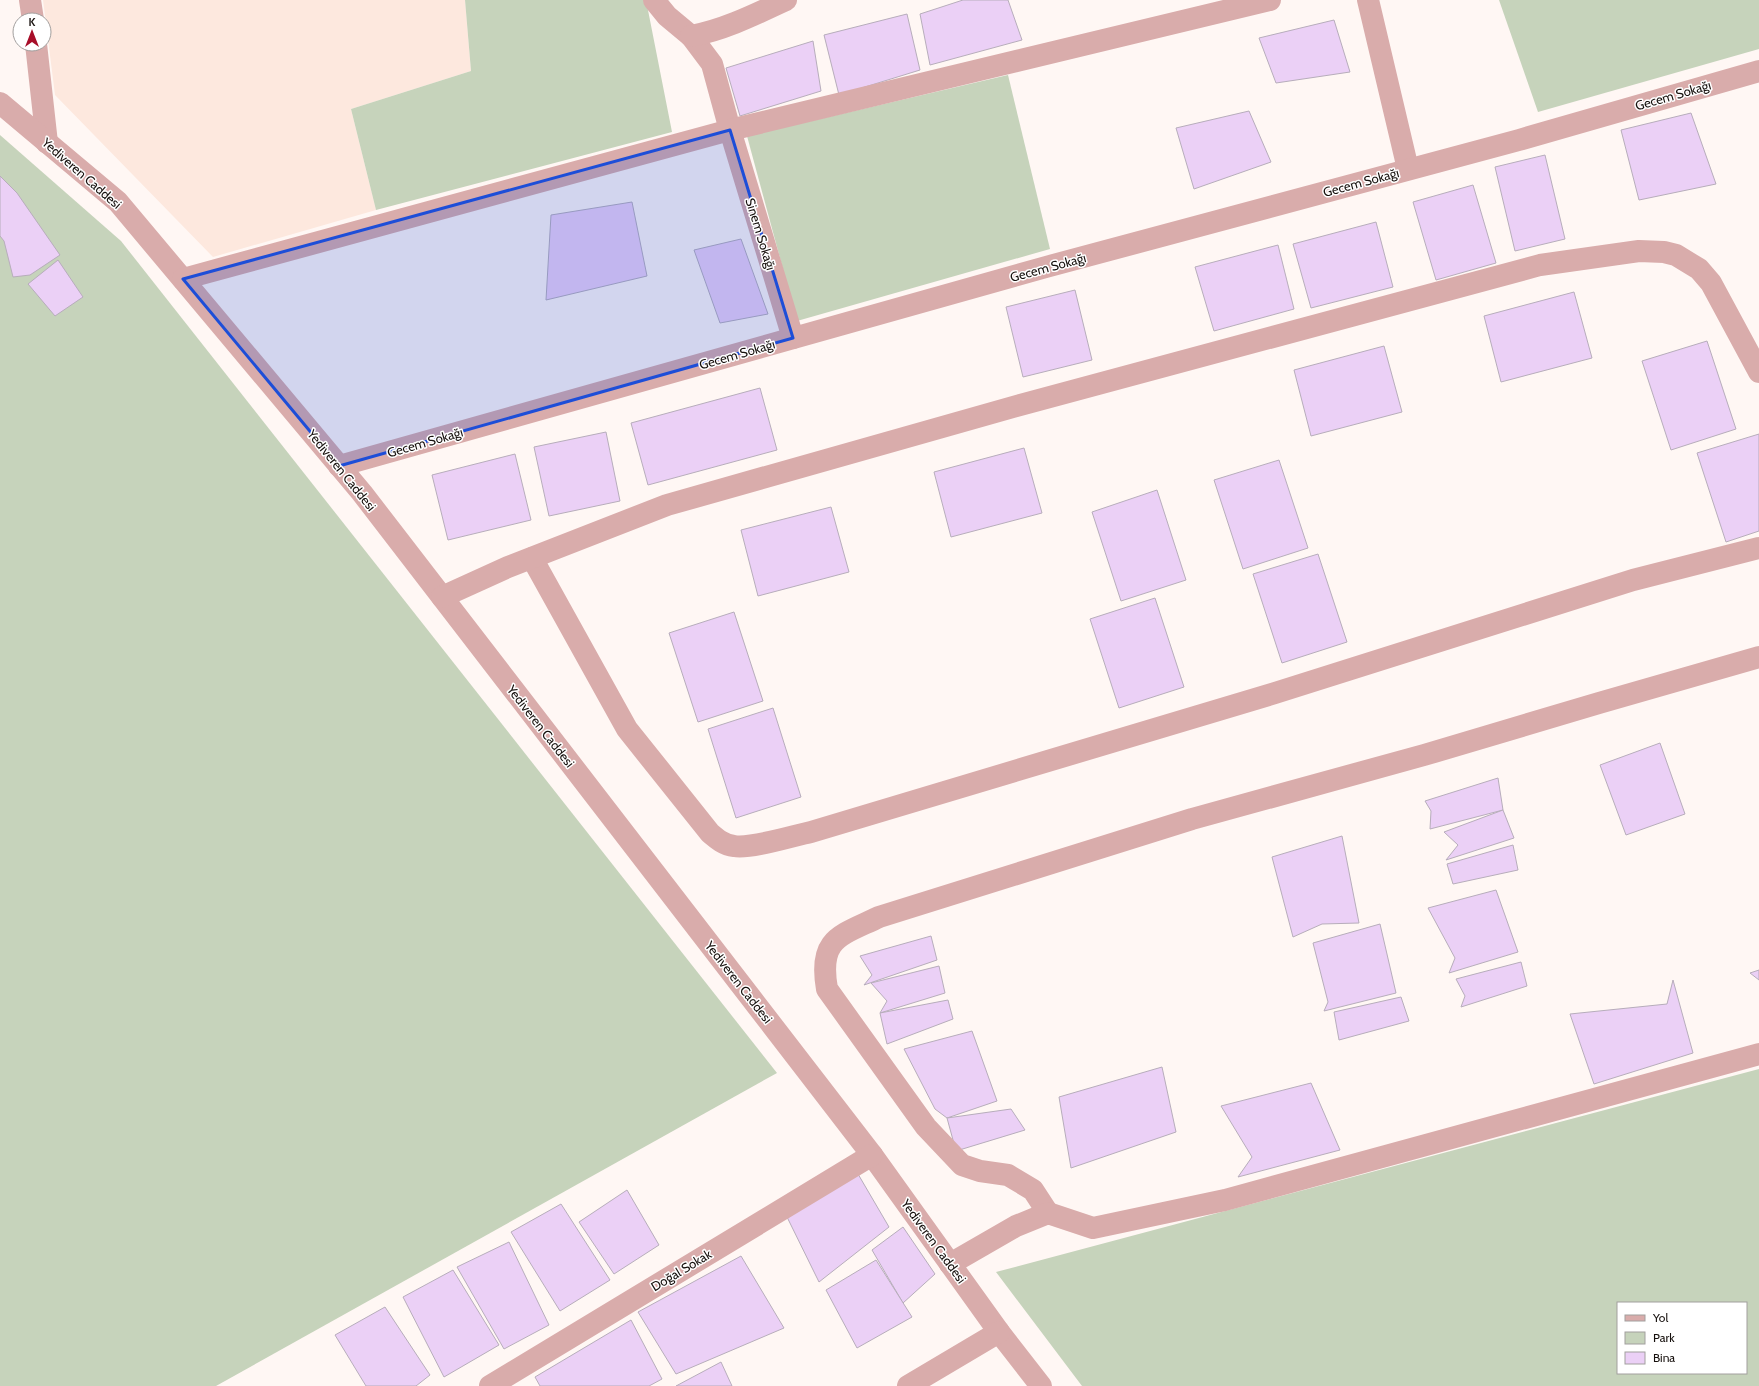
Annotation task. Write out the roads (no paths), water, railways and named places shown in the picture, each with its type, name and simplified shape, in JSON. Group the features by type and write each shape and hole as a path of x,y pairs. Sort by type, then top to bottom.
{"street":[{"path":"30,0 32,12"},
{"name":"Sinem Sokağı","path":"654,0 667,16 691,36 712,64 730,130 792,338"},
{"path":"691,36 721,29 786,0"},
{"path":"183,279 730,130 1270,0"},
{"path":"1368,0 1408,170"},
{"path":"37,52 47,142"},
{"name":"Gecem Sokağı","path":"339,466 1046,267 1519,140 1759,71"},
{"name":"Yediveren Caddesi","path":"0,103 118,202 339,466 442,597 872,1155 999,1332 1041,1386"},
{"path":"442,597 508,567 667,504 1006,409 1540,265 1639,251 1664,252 1676,255 1699,269 1711,283 1759,372"},
{"path":"532,558 627,730 710,832 718,840 728,845 741,847 810,832 1275,693 1633,580 1759,548"},
{"path":"1759,657 1599,702 1424,755 1192,819 879,917 841,936 827,951 824,964 827,989 926,1127 962,1165 980,1171 1008,1175 1033,1190 1048,1213 1093,1228 1225,1200 1759,1054"},
{"name":"Doğal Sokak","path":"490,1386 872,1155"},
{"path":"950,1264 1016,1226 1048,1213"},
{"path":"908,1386 999,1332"}]}
